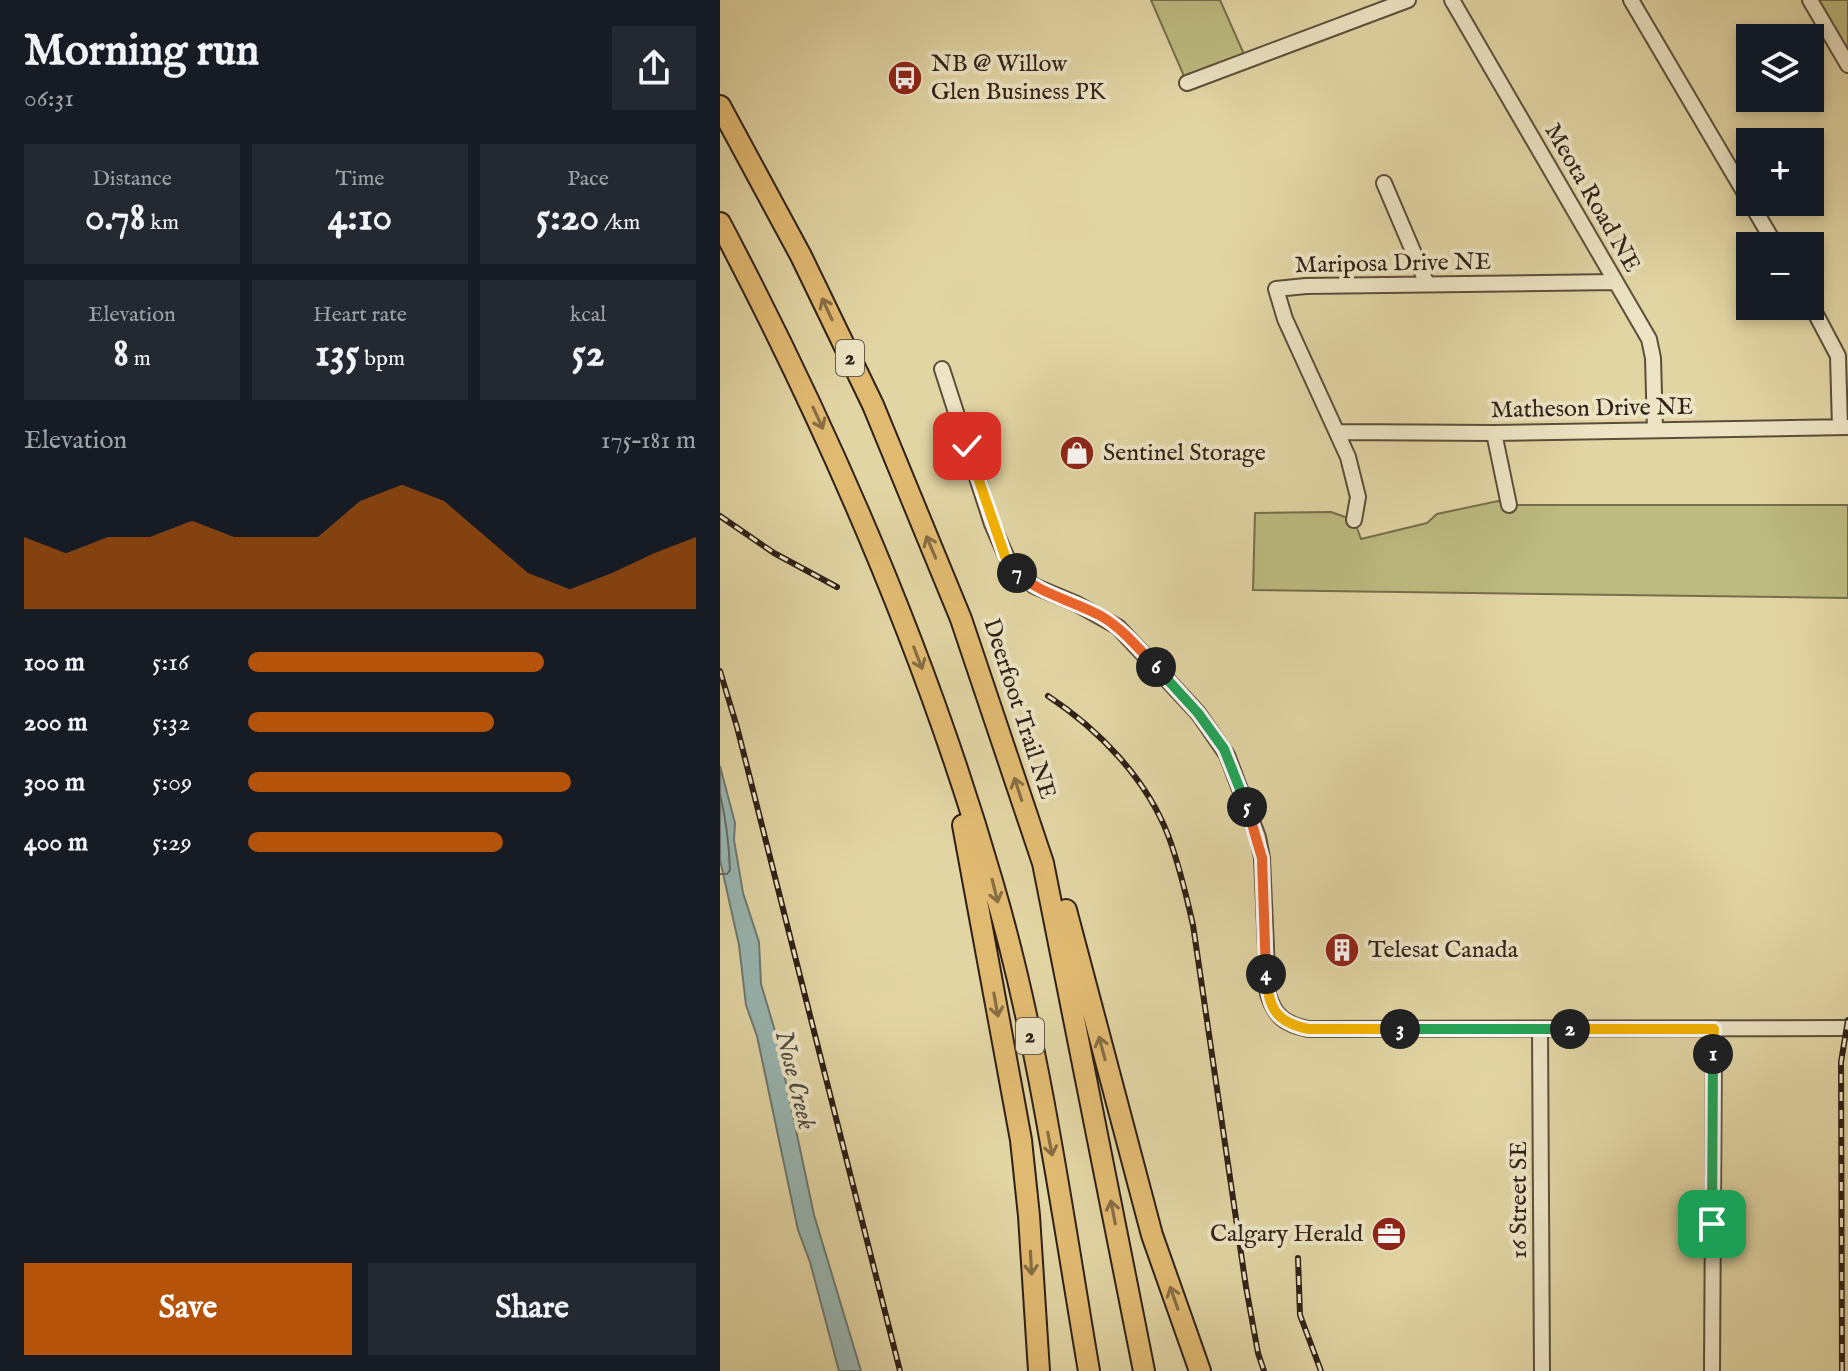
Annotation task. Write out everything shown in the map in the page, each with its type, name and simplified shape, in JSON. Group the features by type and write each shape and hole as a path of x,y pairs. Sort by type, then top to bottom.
{"highway":[{"name":"Deerfoot Trail NE","path":"720,106 801,256 873,405 961,619 1043,863 1144,1371"},
{"name":"2","path":"720,223 779,335 844,472 938,709 993,883 1029,1031 1089,1371"},
{"path":"938,709 965,832 1021,1140 1029,1216 1037,1371"},
{"path":"1043,863 1064,901 1148,1221 1200,1371"}],"street":[{"path":"1187,83 1366,6 1408,0"},
{"name":"Meota Road NE","path":"1452,0 1649,339 1653,358 1655,430"},
{"path":"1631,0 1736,178"},
{"path":"1810,0 1848,65"},
{"path":"1384,183 1427,284"},
{"name":"Mariposa Drive NE","path":"1354,520 1358,497 1348,457 1285,319 1276,289 1615,282"},
{"path":"1819,320 1838,356 1844,427"},
{"path":"942,369 992,524 1010,565 1034,586 1077,604 1118,627 1198,713 1224,749 1258,837 1262,858 1268,994 1272,1008 1282,1021 1308,1029 1848,1028"},
{"name":"Matheson Drive NE","path":"1338,432 1494,433 1844,427"},
{"path":"1494,433 1509,505"},
{"name":"16 Street SE","path":"1540,1029 1542,1371"},
{"path":"1712,1371 1714,1029"}],"shaded area":[{"path":"1151,0 1220,0 1247,61 1187,83"},
{"path":"1810,0 1848,0 1848,65"},
{"path":"1498,501 1509,505 1848,505 1848,598 1253,590 1255,513 1331,512 1354,520 1361,539 1427,523 1437,514"}],"water":[{"path":"720,766 735,823 734,840 743,893 759,942 761,984 775,1031 814,1215 861,1371 839,1371 810,1262 798,1230 757,1036 746,1005 739,945 720,860"}],"railway":[{"path":"720,516 774,553 837,587"},
{"path":"720,671 737,727 900,1371"},
{"path":"1048,696 1102,739 1134,775 1159,814 1176,857 1193,925 1246,1287 1264,1371"},
{"path":"1842,1371 1841,1062 1848,1020"},
{"path":"1298,1258 1300,1315 1321,1371"}],"place":[{"name":"NB @ Willow Glen Business PK","path":"905,78"},
{"name":"Sentinel Storage","path":"1077,453"},
{"name":"Telesat Canada","path":"1342,950"},
{"name":"Calgary Herald","path":"1389,1234"}],"route":[{"path":"967,446 992,524 1010,565 1034,586 1104,617 1118,627 1198,713 1224,749 1258,837 1262,858 1266,980 1272,1008 1282,1021 1308,1029 1714,1029 1712,1224"}],"water label":[{"name":"Nose Creek","path":"795,1080"}]}
